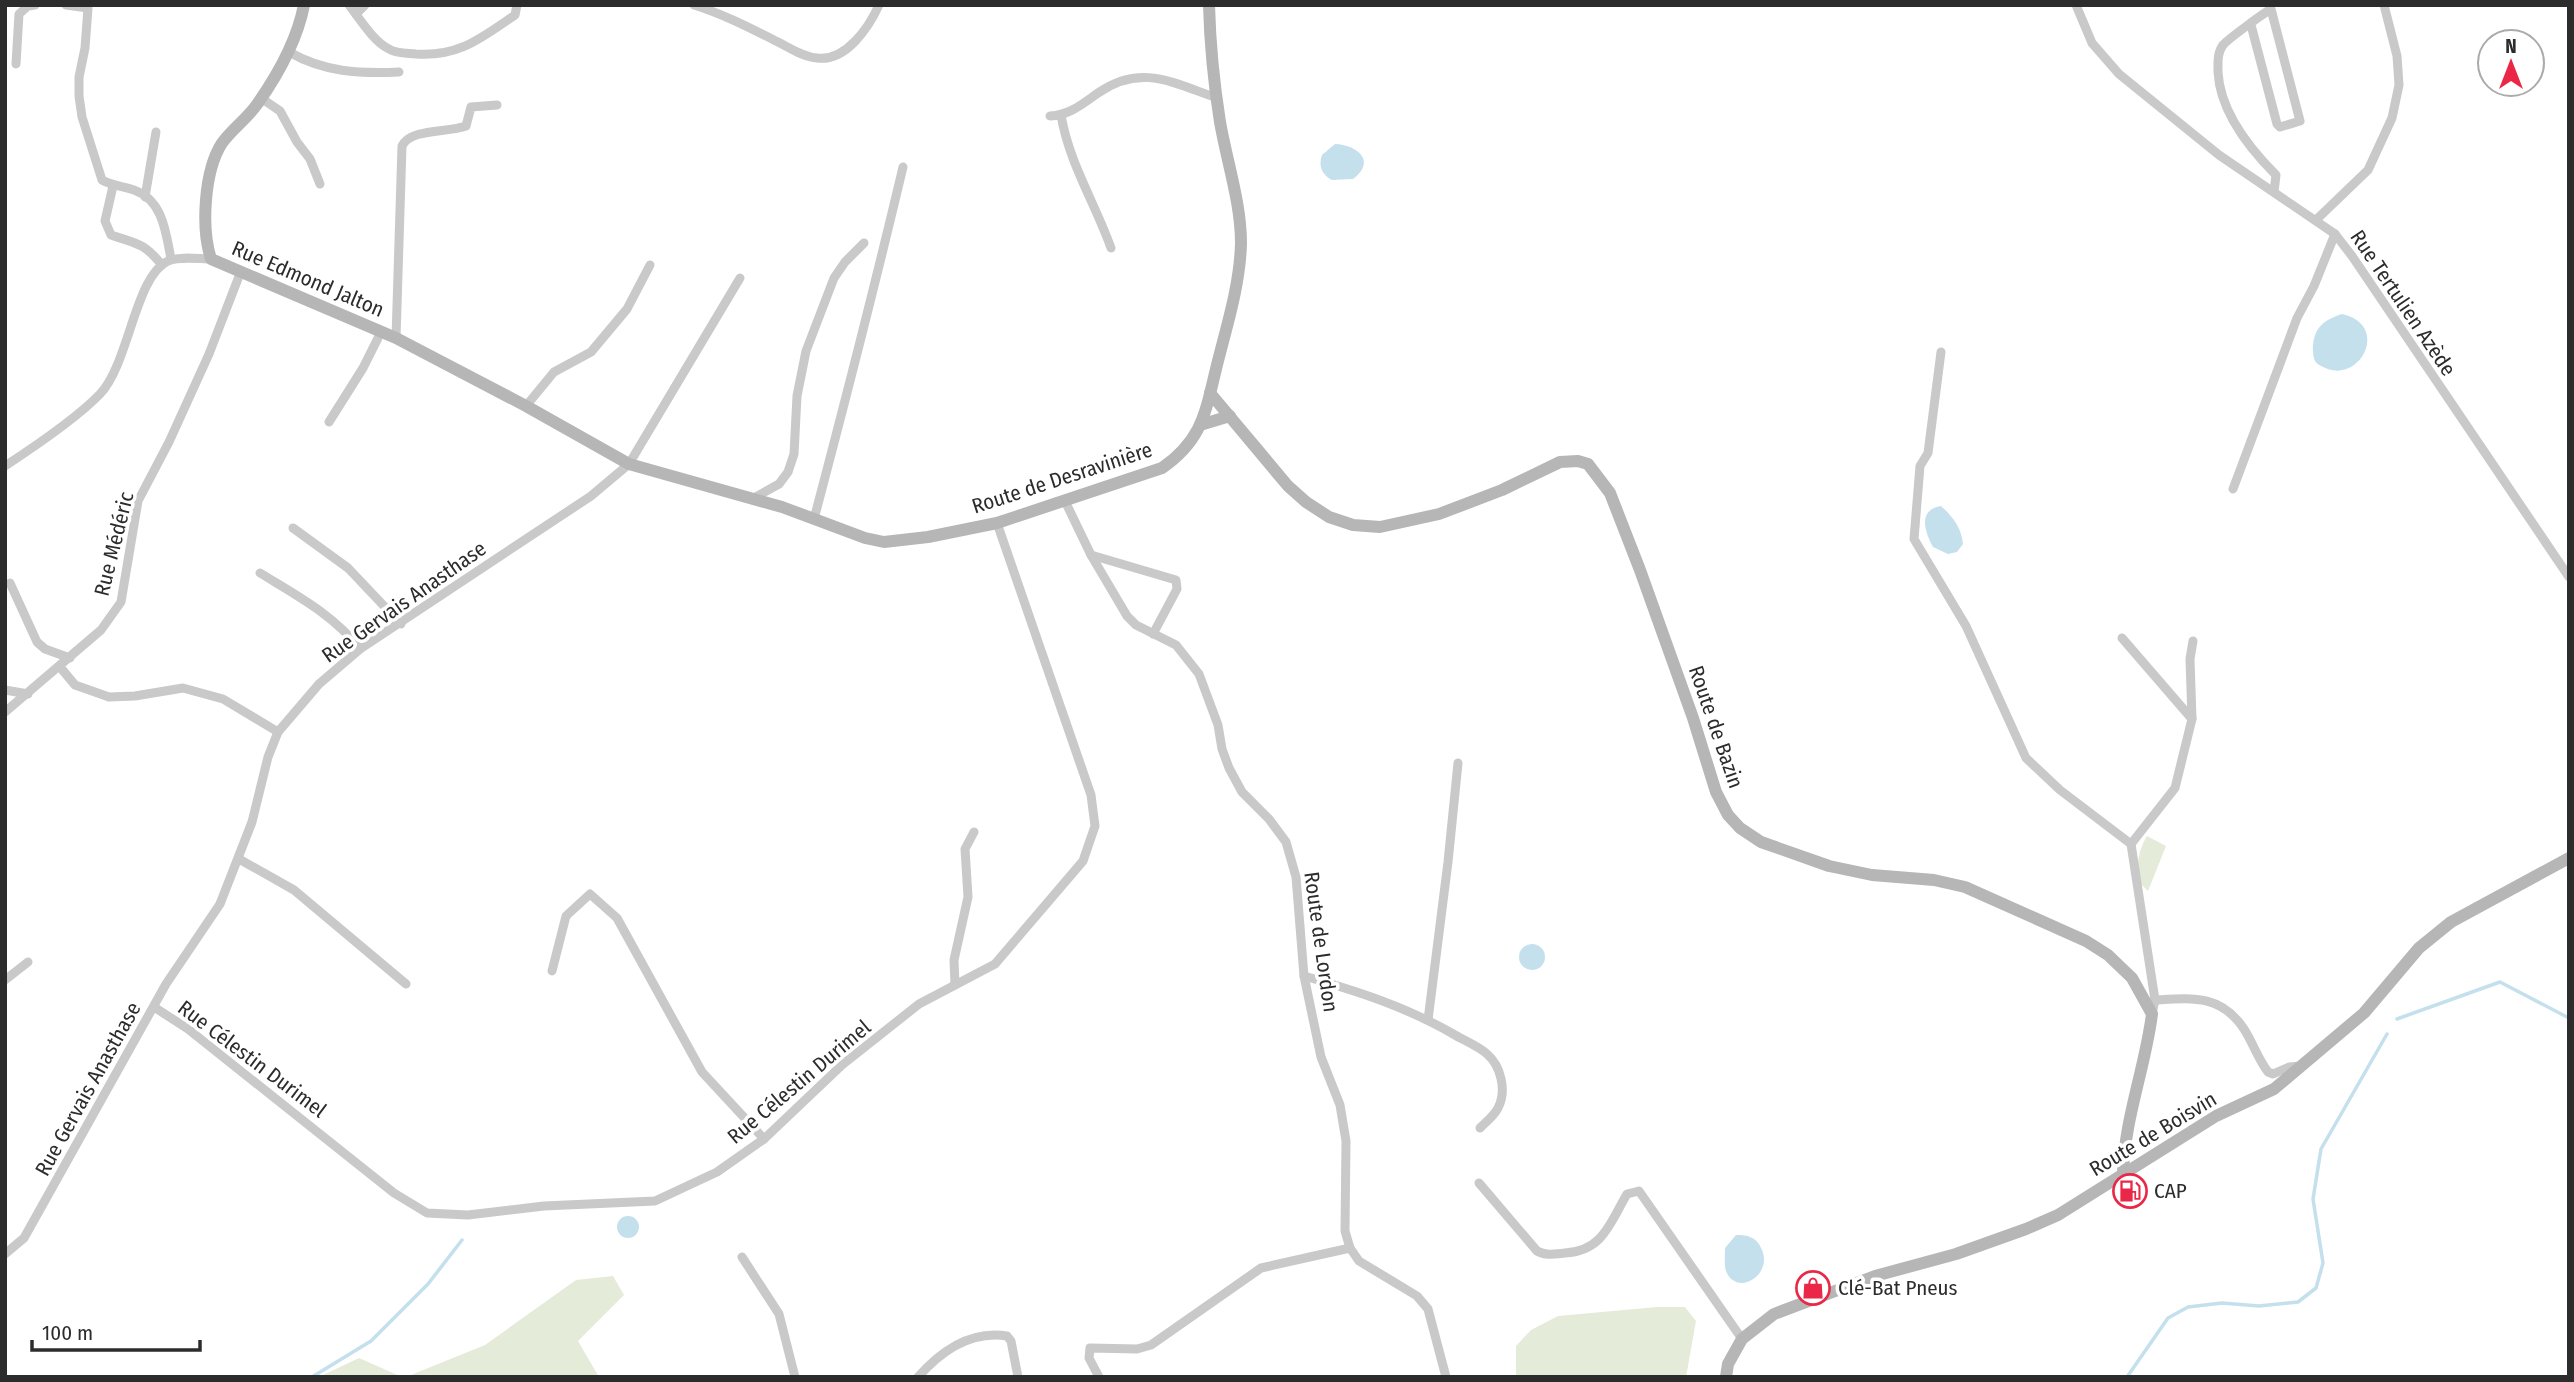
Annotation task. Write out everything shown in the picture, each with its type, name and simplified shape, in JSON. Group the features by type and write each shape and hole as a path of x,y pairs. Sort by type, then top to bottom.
{"street":[{"path":"16,64 19,14 27,6 35,5"},
{"path":"5,466 102,393 123,353 143,295 162,265 172,259 160,213 135,190 113,186 102,180 82,117 79,77 87,37 88,8 66,5"},
{"path":"211,259 206,228 207,185 212,163 221,145 261,98 289,52 304,5"},
{"path":"349,5 388,49 398,53 443,53 469,45 515,15 517,5"},
{"path":"356,14 365,5"},
{"path":"694,5 741,24 803,55 817,58 837,54 856,41 873,20 879,5"},
{"name":"Route de Desravinière","path":"629,464 782,507 884,542 928,537 997,523 1162,468 1181,455 1200,425 1210,393 1237,278 1241,242 1237,205 1217,98 1209,5"},
{"name":"Rue Tertulien Azède","path":"2076,5 2092,43 2119,74 2219,155 2334,234 2352,256 2569,577"},
{"path":"2316,220 2368,170 2392,118 2399,85 2397,56 2384,5"},
{"path":"2251,25 2277,124 2280,127 2300,121 2274,11 2269,10 2223,45 2218,58 2219,82 2227,109 2254,153 2276,175 2274,192"},
{"path":"289,52 336,71 399,72"},
{"path":"1050,116 1072,111 1111,84 1141,76 1154,77 1217,98"},
{"path":"261,98 274,106 285,118 297,142 310,159 320,184"},
{"path":"396,338 402,146 405,140 414,134 466,126 471,107 497,105"},
{"path":"1061,115 1071,158 1099,214 1111,248"},
{"path":"145,197 156,132"},
{"path":"814,519 851,370 873,295 903,167"},
{"path":"113,186 106,221 111,235 140,243 150,250 162,265"},
{"path":"2233,489 2297,318 2314,286 2334,234"},
{"path":"752,499 779,484 788,471 794,454 797,396 806,351 834,278 864,243"},
{"name":"Rue Edmond Jalton","path":"172,259 211,259 396,338 629,464"},
{"path":"526,406 554,372 591,352 626,309 650,265"},
{"name":"Rue Médéric","path":"5,712 101,630 121,602 138,501 169,442 209,354 241,271"},
{"name":"Rue Gervais Anasthase","path":"5,1254 24,1238 166,984 220,904 252,822 268,757 278,732 319,684 360,649 591,496 629,464 740,278"},
{"path":"329,422 363,368 381,332"},
{"path":"1941,352 1928,453 1920,466 1914,540 1966,626 2026,758 2060,790 2131,844 2155,1000 2123,1148 2123,1175"},
{"name":"Route de Bazin","path":"1210,393 1288,486 1329,517 1353,525 1380,527 1439,514 1502,490 1560,462 1578,461 1588,464 1610,493 1693,718 1716,792 1728,815 1740,828 1761,842 1829,866 1872,874 1934,880 1965,887 2086,941 2108,956 2132,978 2152,1014"},
{"path":"1200,425 1230,416"},
{"name":"Route de Lordon","path":"1065,501 1091,555 1127,616 1136,625 1176,645 1199,674 1218,724 1222,749 1229,768 1242,792 1269,819 1286,842 1296,877 1304,976 1321,1057 1340,1105 1346,1141 1345,1231 1350,1248"},
{"name":"Rue Célestin Durimel","path":"154,1007 188,1029 394,1193 427,1213 468,1215 544,1206 655,1202 717,1172 764,1139 842,1065 919,1004 995,964 1083,861 1095,826 1091,794 997,523"},
{"path":"293,528 340,561 401,624"},
{"path":"1091,555 1176,580 1177,589 1153,634"},
{"path":"260,573 312,604 349,634 360,649"},
{"path":"10,583 37,642 44,649 69,658"},
{"path":"2122,638 2192,719"},
{"path":"2131,844 2175,788 2192,719 2190,659 2193,640"},
{"path":"60,667 75,685 109,697 183,688 223,699 278,732"},
{"path":"5,690 28,694"},
{"path":"1428,1020 1458,762"},
{"path":"955,985 954,960 968,897 965,849 974,832"},
{"name":"Route de Boisvin","path":"1726,1377 1728,1364 1742,1339 1774,1314 1875,1276 1956,1254 2058,1215 2216,1116 2274,1090 2364,1013 2435,933 2569,858"},
{"path":"239,859 294,890 407,984"},
{"path":"552,971 566,916 590,894 617,918 702,1072 764,1139"},
{"path":"5,980 28,962"},
{"path":"1304,976 1368,994 1428,1020 1486,1053 1500,1074 1503,1090 1497,1111 1480,1128"},
{"path":"2155,1000 2188,998 2213,1002 2236,1018 2268,1072 2273,1074 2289,1066 2304,1065"},
{"path":"1479,1183 1537,1251 1544,1255 1581,1252 1593,1246 1627,1194 1639,1191 1742,1339"},
{"path":"1098,1377 1089,1358 1090,1349 1137,1349 1151,1345 1261,1268 1350,1248 1359,1261 1417,1296 1428,1309 1446,1377"},
{"path":"742,1257 779,1314 795,1377"},
{"path":"918,1377 946,1350 966,1340 987,1335 1007,1336 1011,1341 1018,1377"}],"green space":[{"path":"2147,836 2166,846 2148,891 2138,881 2140,852"},
{"path":"613,1276 624,1295 578,1341 599,1377 406,1377 485,1345 576,1280"},
{"path":"1685,1307 1696,1321 1686,1377 1518,1377 1516,1374 1516,1346 1531,1330 1558,1316"},
{"path":"359,1358 402,1377 319,1377"}],"water":[{"path":"1335,144 1350,147 1364,160 1360,172 1353,179 1332,180 1322,170 1322,155"},
{"path":"2342,314 2357,320 2365,330 2367,341 2358,362 2347,369 2335,371 2316,362 2313,345 2316,332 2323,323"},
{"path":"1941,506 1953,518 1960,532 1963,544 1957,552 1948,554 1933,547 1927,535 1925,522 1928,512"},
{"path":"1532,944 1541,948 1545,957 1541,966 1532,970 1523,966 1519,957 1523,948"},
{"path":"628,1216 638,1223 639,1227 632,1237 628,1238 618,1231 617,1227 624,1217"},
{"path":"1736,1235 1755,1240 1764,1259 1758,1275 1745,1283 1731,1279 1725,1269 1725,1248"}],"waterway":[{"path":"2397,1019 2500,982 2569,1018"},
{"path":"2127,1377 2168,1318 2188,1307 2222,1303 2259,1306 2298,1302 2316,1288 2323,1263 2313,1199 2321,1149 2387,1034"},
{"path":"312,1377 371,1341 428,1284 462,1240"}],"place":[{"name":"CAP","path":"2130,1191"},
{"name":"Clé-Bat Pneus","path":"1813,1288"}]}
